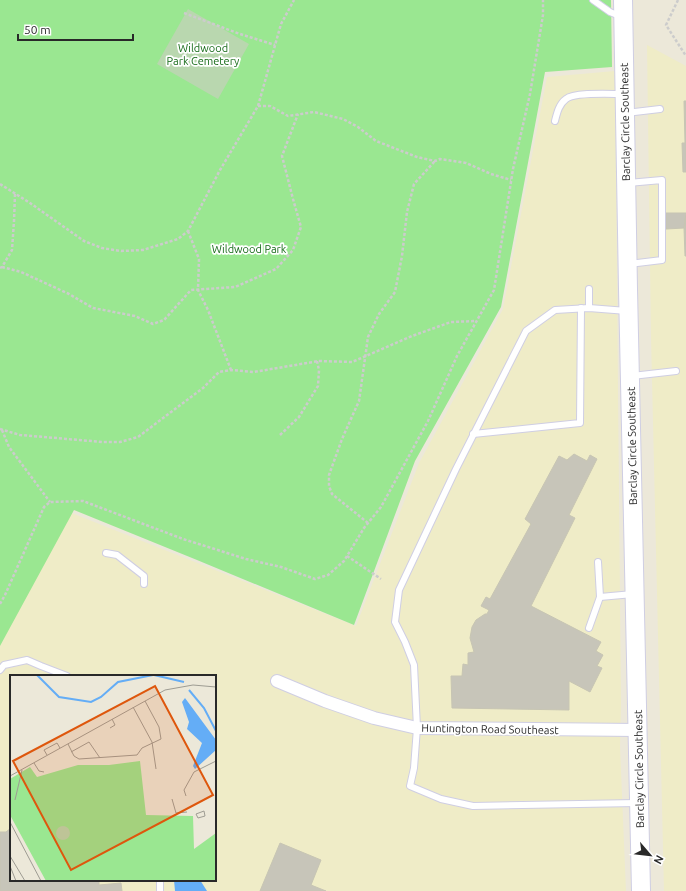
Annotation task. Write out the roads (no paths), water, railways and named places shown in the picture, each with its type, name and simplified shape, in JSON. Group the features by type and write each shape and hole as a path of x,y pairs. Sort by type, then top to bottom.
{"street":[{"name":"Barclay Circle Southeast","path":"623,9 628,312 642,891"},
{"name":"Huntington Road Southeast","path":"277,682 324,701 367,715 417,728 638,730"}],"lane":[{"path":"593,0 610,12 623,9"},
{"path":"555,121 562,103 570,96 625,94"},
{"path":"625,113 660,109"},
{"path":"626,183 662,180 662,260 628,264"},
{"path":"589,289 589,308"},
{"path":"474,434 580,423 580,308"},
{"path":"628,312 589,308 555,310 526,330 444,493 399,590 395,622 414,665 417,728 414,768 410,786 441,799 473,806 640,802"},
{"path":"630,376 676,371"},
{"path":"106,553 117,555 144,576 144,584"},
{"path":"589,628 600,597 598,562"},
{"path":"600,597 635,594"},
{"path":"0,670 4,665 27,660 64,675"}],"water":[{"path":"174,881 201,881 207,891 175,891"}],"park label":[{"name":"Wildwood Park Cemetery","path":"203,54"},
{"name":"Wildwood Park","path":"249,249"}]}
